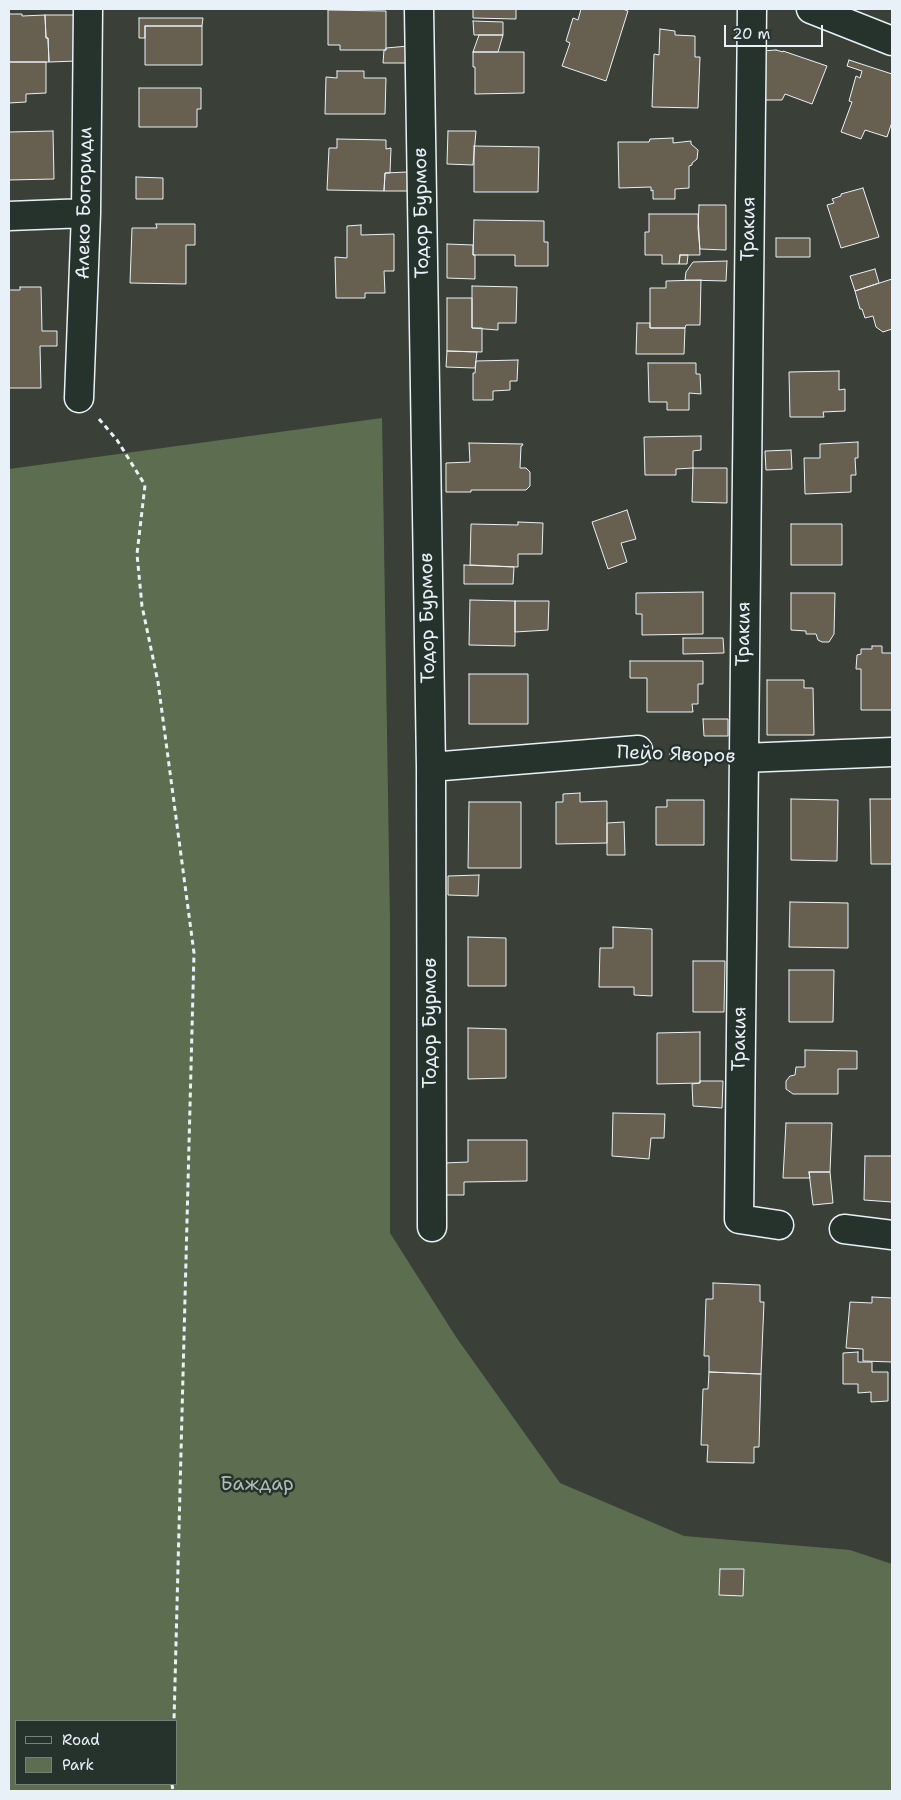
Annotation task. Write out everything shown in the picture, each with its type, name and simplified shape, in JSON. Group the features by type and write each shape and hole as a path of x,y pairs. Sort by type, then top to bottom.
{"street":[{"name":"Алеко Богориди","path":"79,398 86,213 88,9"},
{"name":"Тодор Бурмов","path":"420,9 430,767 432,1227"},
{"name":"Тракия","path":"752,9 739,1220 779,1225"},
{"path":"811,9 892,41"},
{"path":"9,216 86,213"},
{"name":"Пейо Яворов","path":"430,767 638,750"},
{"name":"Пейо Яворов","path":"743,758 892,752"},
{"path":"844,1229 892,1235"}],"path":[{"path":"79,398 117,440 145,485 137,554 142,606 158,682 194,953 174,1720"},
{"name":"Пейо Яворов","path":"638,750 743,758"}],"green space":[{"name":"Баждар","path":"382,418 390,923 390,1233 456,1337 560,1483 684,1536 850,1550 892,1564 892,1791 9,1791 9,469"}],"building":[{"path":"473,9 516,9 516,19 473,18"},
{"path":"581,9 623,9 628,11 606,81 562,66 570,43 566,41 573,18 578,20"},
{"path":"328,10 386,11 386,50 340,50 340,45 328,45"},
{"path":"9,14 22,14 22,16 45,15 49,62 9,62"},
{"path":"45,15 75,15 77,61 49,62"},
{"path":"139,18 203,18 202,26 145,26 145,38 139,38"},
{"path":"473,21 503,22 503,35 474,35"},
{"path":"145,26 202,26 202,65 145,65"},
{"path":"660,29 675,31 675,35 695,36 695,57 700,57 698,108 652,107 654,54 659,55"},
{"path":"479,35 503,35 498,52 473,52"},
{"path":"409,46 409,63 383,63 384,50 386,48"},
{"path":"776,50 827,66 812,104 785,94 782,100 763,100 762,51"},
{"path":"473,52 524,52 524,93 475,94"},
{"path":"849,60 892,74 892,122 887,137 865,130 861,139 841,132 852,102 849,101 856,76 860,78 862,71 847,66"},
{"path":"9,62 46,62 46,93 26,94 26,102 9,103"},
{"path":"337,71 364,71 364,78 386,78 385,114 325,114 326,77 337,78"},
{"path":"139,88 201,88 201,109 197,109 197,127 139,127"},
{"path":"53,131 54,179 9,180 9,132"},
{"path":"448,131 476,131 473,165 447,164"},
{"path":"673,138 673,143 691,141 691,144 698,150 697,159 689,166 689,188 675,189 675,199 653,199 651,187 619,188 618,142 649,142 650,139"},
{"path":"337,139 386,140 386,149 391,148 390,173 385,173 384,191 327,190 329,148 337,148"},
{"path":"474,146 539,147 538,192 474,192"},
{"path":"408,172 409,191 384,191 385,173"},
{"path":"136,177 163,178 163,199 136,199"},
{"path":"863,188 879,237 841,248 827,205 834,203 832,199 841,196 841,194"},
{"path":"699,205 726,205 726,250 700,249 698,228"},
{"path":"649,214 698,214 700,255 680,255 679,264 662,264 662,255 645,255 645,232 649,232"},
{"path":"474,220 544,221 544,242 548,242 548,266 515,266 515,255 473,255"},
{"path":"156,224 195,224 195,245 186,245 186,284 130,283 132,228 157,228"},
{"path":"361,225 361,235 394,234 394,271 384,271 385,293 365,293 365,298 336,298 335,257 347,258 347,226"},
{"path":"776,238 810,238 810,257 776,257"},
{"path":"447,244 473,245 475,279 447,278"},
{"path":"680,255 688,255 687,264 679,264"},
{"path":"727,261 726,281 685,280 686,272 693,262"},
{"path":"875,269 879,283 855,291 850,276"},
{"path":"892,279 892,329 883,332 876,327 873,316 865,318 862,309 860,309 855,291"},
{"path":"701,280 700,325 686,325 685,328 650,328 650,288 666,288 666,281"},
{"path":"472,286 517,287 516,323 498,323 498,330 472,328"},
{"path":"20,287 41,287 42,331 57,331 57,346 40,346 41,388 9,388 9,290 20,290"},
{"path":"447,298 472,298 472,328 482,328 482,352 447,351"},
{"path":"637,323 650,323 650,328 685,328 684,354 636,354"},
{"path":"447,351 477,352 475,368 446,367"},
{"path":"518,360 517,381 510,381 510,390 493,391 493,400 473,400 473,373 475,373 476,361"},
{"path":"648,363 696,363 696,374 700,374 701,394 689,393 689,410 667,410 667,402 649,402"},
{"path":"839,371 839,390 845,389 845,411 823,412 824,417 790,417 789,372"},
{"path":"701,436 701,450 693,451 693,468 676,469 676,475 645,475 644,437"},
{"path":"858,442 858,458 855,458 856,475 851,475 851,492 805,494 804,458 820,458 820,444"},
{"path":"469,443 523,444 521,446 520,468 526,468 530,472 530,486 526,490 446,492 446,463 470,462"},
{"path":"791,450 792,469 766,470 765,451"},
{"path":"693,468 727,468 727,503 692,502"},
{"path":"627,510 636,539 621,543 627,562 608,569 592,522"},
{"path":"518,522 543,523 542,554 518,554 518,567 470,565 471,524 518,525"},
{"path":"791,524 842,524 842,565 791,565"},
{"path":"464,565 514,567 513,584 464,584"},
{"path":"703,592 703,634 642,635 642,614 636,614 636,593"},
{"path":"791,593 835,593 834,634 829,642 818,640 816,634 806,634 806,631 791,630"},
{"path":"470,600 515,601 515,646 469,645"},
{"path":"515,601 549,601 548,630 515,632"},
{"path":"683,638 723,638 724,653 683,654"},
{"path":"872,646 882,646 882,653 892,653 892,710 861,710 861,669 856,669 857,655 861,654 861,649 872,649"},
{"path":"630,661 703,661 703,684 698,684 698,704 692,704 693,712 647,712 647,678 630,678"},
{"path":"469,674 528,674 528,724 469,724"},
{"path":"767,680 804,680 804,688 813,688 814,735 767,735"},
{"path":"703,719 728,719 728,736 704,736"},
{"path":"580,793 580,802 607,801 607,843 556,844 556,802 563,802 563,794"},
{"path":"791,799 838,800 837,861 791,860"},
{"path":"870,799 892,799 892,864 871,864"},
{"path":"667,800 704,800 704,845 656,845 656,807 667,807"},
{"path":"469,802 521,802 521,868 468,868"},
{"path":"624,822 625,855 607,855 607,823"},
{"path":"479,875 478,896 448,895 448,876"},
{"path":"790,902 848,903 848,948 789,947"},
{"path":"613,927 652,929 652,996 634,995 634,987 599,987 600,948 613,948"},
{"path":"468,937 506,938 506,986 468,986"},
{"path":"693,961 725,961 724,1012 693,1012"},
{"path":"789,970 834,970 833,1022 789,1022"},
{"path":"468,1028 506,1029 506,1078 468,1079"},
{"path":"700,1032 700,1083 657,1084 657,1033"},
{"path":"805,1050 857,1051 857,1069 838,1069 838,1094 793,1094 786,1089 786,1081 790,1076 795,1075 796,1067 805,1067"},
{"path":"700,1081 723,1081 722,1108 693,1106 692,1084 700,1083"},
{"path":"613,1113 665,1114 664,1138 651,1138 649,1159 612,1156"},
{"path":"786,1123 832,1123 830,1172 809,1172 810,1178 783,1178"},
{"path":"468,1140 527,1140 527,1181 464,1182 464,1195 443,1195 444,1163 468,1162"},
{"path":"865,1156 892,1156 892,1202 864,1200"},
{"path":"809,1172 830,1172 833,1203 813,1205"},
{"path":"713,1283 760,1285 760,1302 764,1302 761,1374 709,1372 709,1356 704,1356 706,1299 713,1299"},
{"path":"872,1297 892,1298 892,1362 863,1361 863,1349 846,1348 850,1302 872,1303"},
{"path":"858,1352 858,1362 872,1362 872,1372 888,1372 888,1401 871,1402 871,1392 858,1393 858,1384 843,1384 843,1353"},
{"path":"709,1372 761,1374 759,1447 754,1447 754,1463 707,1462 708,1445 701,1445 703,1389 708,1389"},
{"path":"720,1569 744,1569 743,1596 719,1595"}]}
